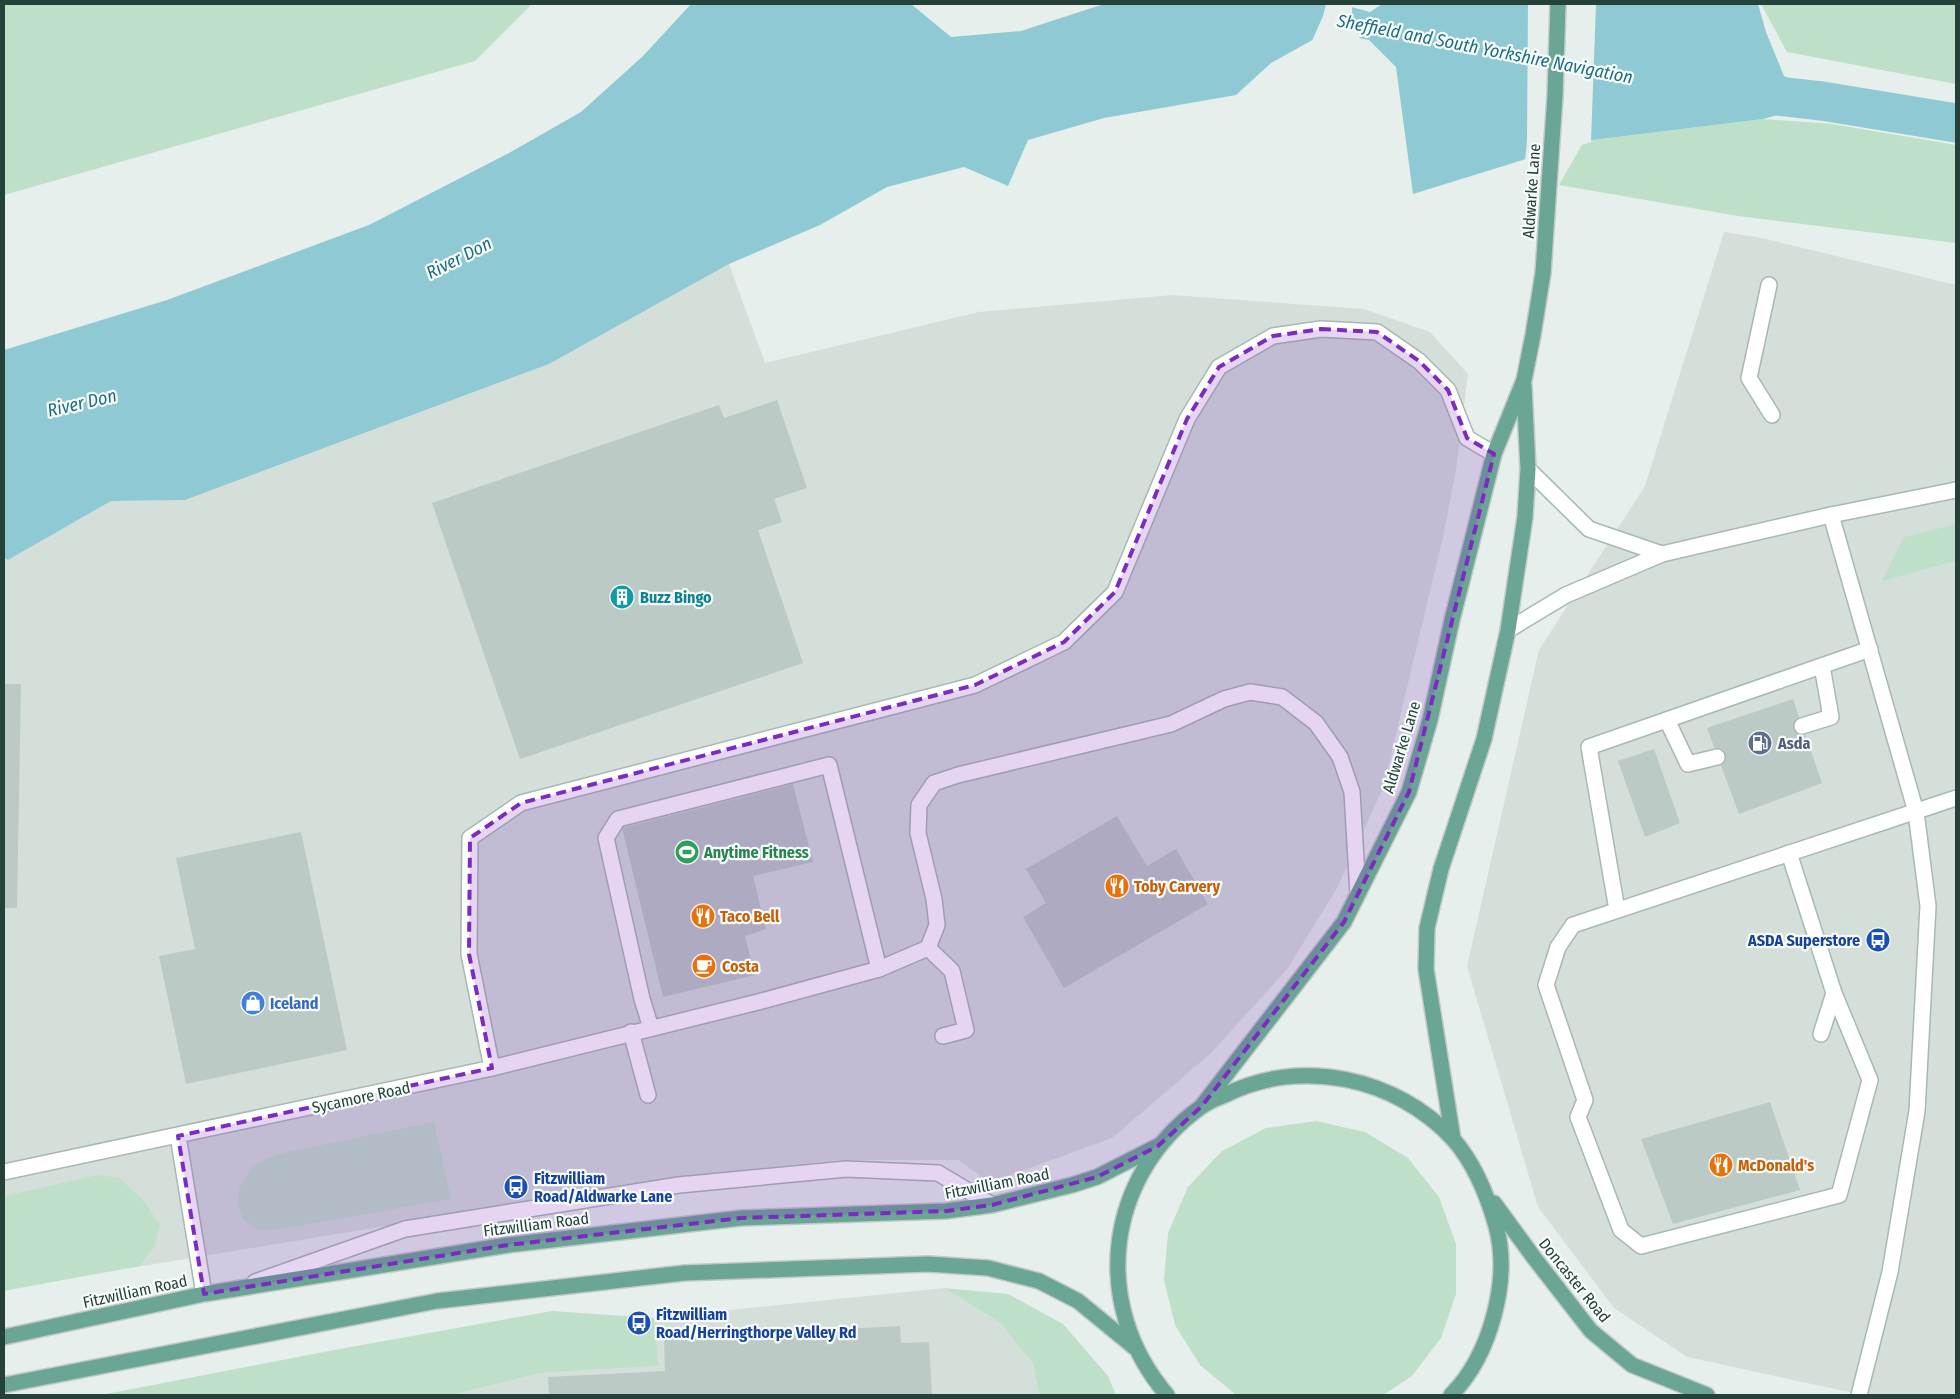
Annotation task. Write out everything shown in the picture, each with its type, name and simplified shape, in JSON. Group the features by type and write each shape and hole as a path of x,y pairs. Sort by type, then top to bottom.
{"main road":[{"name":"Aldwarke Lane","path":"1202,1106 1344,922 1409,792 1430,720 1452,620 1494,454 1524,380 1543,273 1555,96 1558,4"},
{"name":"Aldwarke Lane","path":"1453,1139 1426,968 1427,928 1441,869 1484,739 1508,630 1525,517 1528,469 1524,380"},
{"path":"1167,1395 1154,1380 1134,1347 1121,1307 1116,1264 1120,1228 1136,1182 1158,1146 1202,1106 1243,1086 1288,1075 1333,1076 1383,1090 1419,1109 1453,1139 1472,1165 1487,1194 1498,1234 1501,1277 1494,1319 1478,1358 1451,1395"},
{"name":"Fitzwilliam Road","path":"4,1337 204,1294 508,1245 742,1218 946,1211 992,1205 1097,1177 1158,1146"},
{"name":"Doncaster Road","path":"1487,1194 1535,1260 1591,1331 1632,1366 1707,1395"},
{"path":"4,1385 437,1301 684,1273 928,1264 988,1268 1039,1281 1078,1301 1134,1347"},
{"path":"1154,1380 1154,1395"}],"street":[{"path":"1769,285 1749,378 1772,415"},
{"path":"492,1068 469,954 470,838 521,803 975,684 1064,642 1115,592 1187,419 1219,367 1273,336 1321,329 1377,332 1419,361 1448,390 1466,438 1494,454"},
{"path":"1528,469 1589,529 1662,554"},
{"path":"1508,630 1566,595 1662,554 1831,515 1956,490"},
{"path":"1831,515 1862,629 1870,649 1916,812 1928,906 1917,1111 1890,1272 1859,1395"},
{"path":"1617,910 1589,747 1870,649"},
{"path":"1802,726 1831,716 1822,666"},
{"path":"942,1036 966,1030 952,970 928,948 937,925 934,899 918,833 919,805 934,783 958,775 1171,724 1224,699 1250,692 1282,697 1316,723 1340,757 1352,792 1358,894"},
{"path":"1667,720 1688,764 1718,757"},
{"path":"651,1028 642,999 606,838 618,819 829,766 879,968"},
{"path":"1789,853 1834,993 1870,1080 1839,1195 1641,1246 1621,1230 1578,1117 1585,1100 1546,986 1558,947 1573,925 1789,853 1916,812 1956,798"},
{"name":"Sycamore Road","path":"4,1172 492,1068 758,1002 879,968 928,948"},
{"path":"1821,1034 1834,993"},
{"path":"631,1032 648,1095"},
{"path":"178,1136 204,1294"},
{"path":"235,1289 405,1229 679,1185 846,1169 938,1173 992,1205"}],"highlighted area":[{"path":"1321,329 1377,332 1419,361 1448,390 1467,438 1494,454 1409,792 1344,922 1202,1106 1158,1146 1097,1177 992,1205 946,1211 741,1218 508,1245 204,1294 178,1136 492,1068 469,954 470,838 521,803 975,685 1064,642 1115,592 1187,419 1219,367 1273,336"}],"shaded area":[{"path":"1724,232 1762,238 1956,285 1956,1395 1863,1395 1687,1357 1614,1308 1538,1207 1467,966 1539,650 1645,486"},
{"path":"729,264 765,363 979,312 1172,295 1364,309 1430,332 1468,374 1456,470 1443,537 1383,788 1337,888 1288,968 1211,1053 1112,1138 989,1183 959,1160 836,1160 688,1176 4,1289 4,558 8,560 111,501 185,500 549,364"},
{"path":"944,1288 1000,1323 1033,1364 1039,1395 452,1395 541,1373 659,1366 654,1318"}],"green space":[{"path":"4,4 532,4 475,61 4,195"},
{"path":"1761,4 1956,4 1956,84 1787,52"},
{"path":"1763,119 1832,124 1956,145 1956,243 1738,216 1559,185 1584,141"},
{"path":"1956,524 1956,561 1882,581 1904,537"},
{"path":"1316,1121 1365,1132 1408,1158 1439,1197 1456,1244 1456,1294 1441,1338 1412,1376 1383,1395 1236,1395 1200,1365 1175,1325 1164,1280 1168,1233 1188,1187 1222,1151 1266,1128"},
{"path":"434,1122 451,1199 280,1229 258,1230 243,1219 237,1203 240,1186 253,1166 278,1154"},
{"path":"98,1175 119,1178 143,1200 160,1225 154,1248 139,1266 4,1291 4,1196"},
{"path":"944,1288 1008,1294 1063,1324 1108,1376 1116,1395 1039,1395 1033,1364 1000,1323"},
{"path":"552,1311 654,1318 659,1366 541,1373 452,1395 101,1395 334,1350"}],"water":[{"name":"River Don","path":"691,4 911,4 951,37 1021,31 1104,4 1340,4 1370,12 1382,4 1758,4 1766,32 1784,76 1807,89 1803,108 1763,119 1584,141 1413,194 1396,67 1369,40 1327,32 1271,63 1236,95 1104,118 1028,140 1008,186 964,167 887,187 820,225 729,264 549,364 185,500 111,501 8,560 4,558 4,350 167,300 369,225 509,153 581,112 643,56"}],"pier":[{"path":"1326,4 1352,5 1352,17 1361,41 1328,34 1311,43 1323,16"},
{"path":"1528,4 1596,4 1591,142 1525,162 1527,140"}],"building":[{"name":"Buzz Bingo","path":"777,400 807,488 774,499 782,522 758,530 803,663 520,759 432,503 719,405 724,418"},
{"path":"4,684 21,684 17,908 4,908"},
{"name":"Asda","path":"1793,699 1822,783 1739,814 1707,728"},
{"path":"1654,749 1680,823 1645,837 1618,761"},
{"path":"793,784 813,862 753,876 766,929 745,936 755,975 663,997 622,828"},
{"name":"Toby Carvery","path":"1117,816 1147,866 1176,849 1208,904 1064,988 1023,917 1046,903 1026,869"},
{"name":"Iceland","path":"301,832 347,1050 186,1084 159,956 195,949 176,858"},
{"name":"McDonald's","path":"1770,1102 1800,1190 1673,1224 1641,1139"},
{"path":"900,1326 901,1343 929,1342 932,1395 549,1395 548,1377 665,1371 664,1339"}],"waterway":[{"name":"Sheffield and South Yorkshire Navigation","path":"1751,93 1822,101 1956,123"}],"place":[{"name":"Buzz Bingo","path":"622,597"},
{"name":"Asda","path":"1760,743"},
{"name":"Anytime Fitness","path":"687,852"},
{"name":"Toby Carvery","path":"1117,886"},
{"name":"Taco Bell","path":"703,916"},
{"name":"ASDA Superstore","path":"1878,940"},
{"name":"Costa","path":"704,966"},
{"name":"Iceland","path":"253,1003"},
{"name":"McDonald's","path":"1721,1165"},
{"name":"Fitzwilliam Road/Aldwarke Lane","path":"516,1187"},
{"name":"Fitzwilliam Road/Herringthorpe Valley Rd","path":"639,1323"}]}
